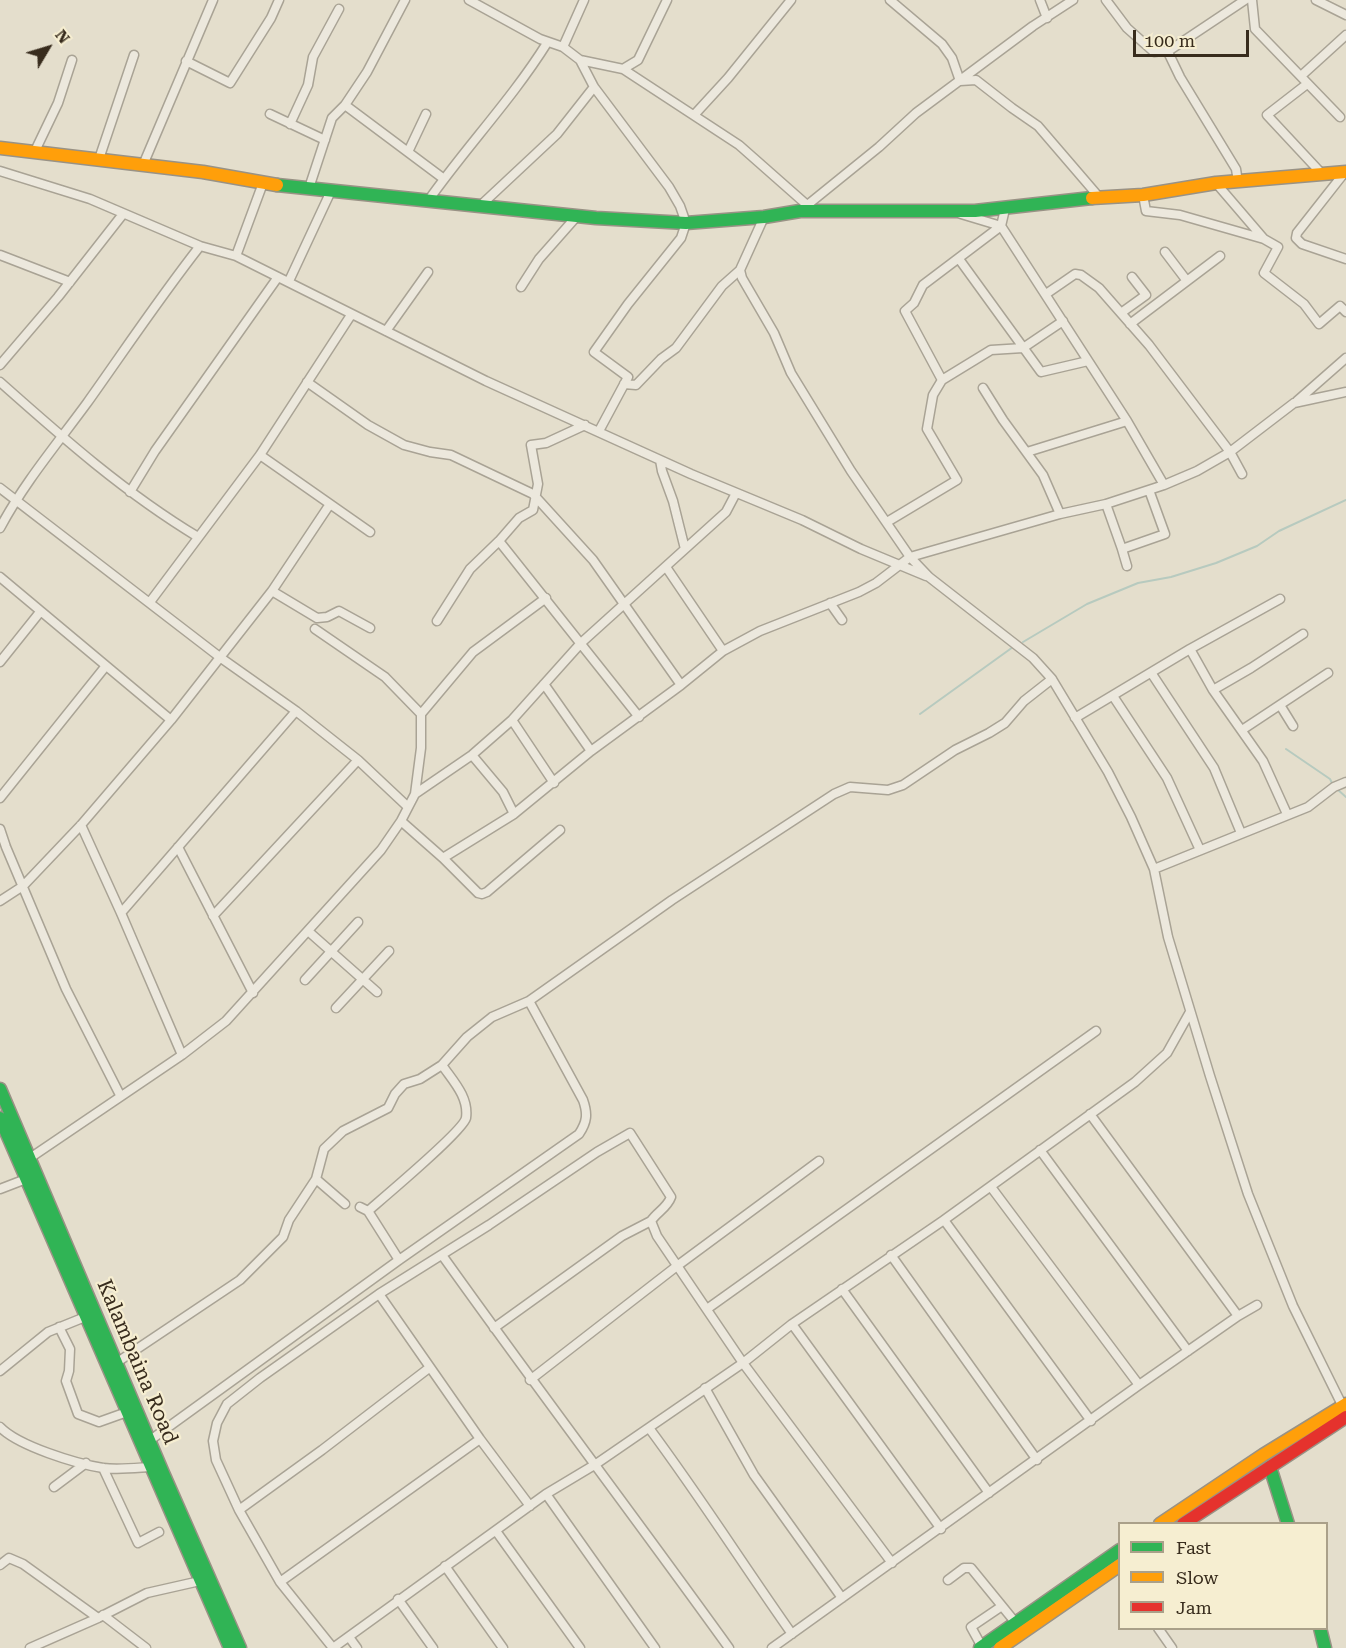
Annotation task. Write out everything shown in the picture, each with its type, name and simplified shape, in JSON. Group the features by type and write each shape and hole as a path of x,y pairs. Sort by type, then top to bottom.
{"main road":[{"path":"0,148 203,172 263,183 331,191 577,216 686,223 764,217 803,208 950,211 1005,209 1099,197 1143,195 1216,183 1345,172"},
{"name":"Kalambaina Road","path":"0,1089 149,1441 240,1648"},
{"name":"Kalambaina Road","path":"0,1118 230,1648"},
{"path":"1186,1522 1270,1467 1345,1409"},
{"path":"1163,1522 1263,1455 1345,1409"},
{"path":"1270,1467 1287,1522"},
{"path":"981,1647 1118,1551"},
{"path":"1000,1648 1118,1568"},
{"path":"1320,1630 1325,1648"}],"street":[{"path":"143,165 213,0"},
{"path":"186,61 230,83 271,18 279,0"},
{"path":"309,188 335,114 345,105 376,58 405,0"},
{"path":"469,0 547,43 563,47 579,60 594,87 669,188 680,206 686,223 681,238 628,304 594,352 628,376 599,431"},
{"path":"487,9 491,0"},
{"path":"563,47 584,0"},
{"path":"623,69 638,60 667,0"},
{"path":"694,114 728,78 791,0"},
{"path":"890,0 942,44 952,58 960,81"},
{"path":"1040,0 1047,18"},
{"path":"579,60 623,69 694,114 739,145 803,208 879,147 916,113 1033,26 1073,0"},
{"path":"1106,0 1127,28 1154,52 1167,50 1207,27 1245,0"},
{"path":"1252,0 1255,29 1340,117"},
{"path":"1316,0 1346,15"},
{"path":"290,124 308,85 313,57 339,9"},
{"path":"1300,76 1346,35"},
{"path":"428,201 529,72 547,43"},
{"path":"1167,50 1180,77 1236,169 1238,182"},
{"path":"99,159 134,55"},
{"path":"35,151 58,103 72,60"},
{"path":"960,81 976,80 1038,126 1099,197"},
{"path":"1307,84 1267,115 1322,174"},
{"path":"480,206 557,134 594,87"},
{"path":"345,105 444,179"},
{"path":"270,114 325,140"},
{"path":"408,153 426,114"},
{"path":"0,171 90,199 200,246 236,256 486,381 736,493 802,520 898,566 929,577"},
{"path":"1345,172 1297,233 1296,238 1302,244 1346,260"},
{"path":"236,256 263,183"},
{"path":"1216,183 1264,239"},
{"path":"289,281 331,191"},
{"path":"1143,195 1146,211 1180,216 1264,239 1278,247 1264,273 1304,304 1319,324 1340,306 1346,312"},
{"path":"942,380 905,311 914,303 923,285 1001,226 1005,209"},
{"path":"950,211 1001,226 1127,421 1164,485"},
{"path":"0,365 70,282 123,214"},
{"path":"521,287 540,259 577,216"},
{"path":"624,384 636,385 661,359 676,348 722,286 741,270 764,217"},
{"path":"0,528 15,500 62,437 160,296 200,246"},
{"path":"1165,252 1187,280"},
{"path":"0,255 70,282"},
{"path":"1130,324 1220,256"},
{"path":"959,259 1041,372 1088,361"},
{"path":"741,270 742,278 774,333 791,373 851,471 910,557 929,577 1034,658 1052,679 1108,772 1154,869 1168,936 1248,1194 1293,1306 1345,1409"},
{"path":"386,331 428,272"},
{"path":"1046,294 1072,274 1078,274 1099,288 1149,345 1230,452 1242,474"},
{"path":"130,492 155,451 278,277"},
{"path":"1121,314 1146,295 1132,277"},
{"path":"150,602 260,455 351,315"},
{"path":"887,522 957,480 927,429 933,395 942,380 991,350 1023,348 1063,321"},
{"path":"443,858 514,814 591,751 639,717 723,651 760,630 859,592 876,583 910,557 1060,514 1106,504 1164,485 1197,471 1230,452 1294,403 1346,358"},
{"path":"0,382 62,437 130,492 198,537"},
{"path":"307,382 368,425 404,445 451,455 536,496 593,560 681,685"},
{"path":"983,388 1043,476 1060,514"},
{"path":"1294,403 1346,392"},
{"path":"1027,452 1127,421"},
{"path":"437,621 470,569 519,518 533,510 538,484 531,445 546,443 585,424"},
{"path":"260,455 370,532"},
{"path":"660,459 662,471 674,501 685,549"},
{"path":"0,488 221,658 296,711 358,760 408,807"},
{"path":"1122,549 1165,534 1149,490"},
{"path":"415,794 472,755 512,720 581,643 726,512 736,493"},
{"path":"0,901 23,886 81,825 171,720 272,591 330,504"},
{"path":"1106,504 1127,566"},
{"path":"499,541 639,717"},
{"path":"666,567 723,651"},
{"path":"0,577 171,720"},
{"path":"272,591 317,618 327,617 339,611 370,627"},
{"path":"30,1158 182,1055 226,1021 253,993 381,850 401,821 415,794 422,714 473,652 546,598"},
{"path":"1075,718 1152,674 1190,649 1280,599"},
{"path":"830,603 842,621"},
{"path":"0,662 40,612"},
{"path":"315,629 385,677 422,714"},
{"path":"1214,690 1303,634"},
{"path":"1190,649 1214,690 1263,761 1287,814"},
{"path":"0,798 105,667"},
{"path":"1242,730 1328,672"},
{"path":"1152,674 1214,768 1241,833"},
{"path":"116,1363 240,1280 284,1237 289,1220 316,1179 324,1149 337,1135 388,1108 395,1094 405,1084 427,1075 442,1065 467,1036 492,1017 529,1001 672,900 834,794 850,787 879,790 903,785 955,750 1005,723 1024,700 1052,679"},
{"path":"544,684 591,751"},
{"path":"1113,696 1167,778 1200,850"},
{"path":"1280,705 1293,726"},
{"path":"121,913 296,711"},
{"path":"512,720 554,783"},
{"path":"472,755 503,792 514,814"},
{"path":"213,916 358,760"},
{"path":"1154,869 1308,807 1334,786 1346,782"},
{"path":"401,821 478,893 482,894 488,892 560,830"},
{"path":"81,825 182,1055"},
{"path":"0,829 66,989 120,1095"},
{"path":"178,847 253,993"},
{"path":"305,980 358,922"},
{"path":"308,931 377,992"},
{"path":"336,1008 389,951"},
{"path":"149,1441 399,1260 579,1134 587,1123 584,1100 529,1001"},
{"path":"494,1328 622,1236 651,1221 669,1203 671,1197 630,1133 597,1152 489,1225 379,1294 227,1404 217,1423 213,1441 216,1460 239,1510 280,1582 333,1648 546,1494 596,1464 743,1363 792,1324 991,1187 1136,1082 1167,1053 1190,1012"},
{"path":"707,1310 1096,1031"},
{"path":"399,1260 364,1209 441,1146 463,1124 466,1118 464,1097 442,1065"},
{"path":"1090,1114 1238,1316"},
{"path":"1040,1150 1188,1351"},
{"path":"531,1380 677,1266 819,1161"},
{"path":"0,1189 26,1179"},
{"path":"316,1179 345,1204"},
{"path":"991,1187 1139,1386"},
{"path":"944,1220 1092,1421"},
{"path":"651,1221 657,1236 743,1363 892,1563"},
{"path":"442,1254 531,1380 596,1464 729,1648"},
{"path":"891,1255 1037,1460"},
{"path":"843,1289 989,1493"},
{"path":"379,1294 429,1368 530,1506"},
{"path":"772,1648 1188,1351 1257,1305"},
{"path":"0,1371 48,1332 86,1317"},
{"path":"792,1324 941,1529"},
{"path":"59,1327 70,1349 66,1381 78,1414 99,1422 127,1412"},
{"path":"239,1510 429,1368"},
{"path":"705,1388 754,1474 842,1598"},
{"path":"0,1427 23,1443 103,1468 150,1467"},
{"path":"649,1428 688,1481 792,1634"},
{"path":"280,1582 480,1439"},
{"path":"54,1487 86,1463"},
{"path":"103,1468 138,1543 159,1532"},
{"path":"546,1494 655,1648"},
{"path":"496,1531 580,1648"},
{"path":"0,1566 9,1558 23,1564 146,1648"},
{"path":"445,1566 503,1648"},
{"path":"948,1580 964,1568 971,1568 1015,1622"},
{"path":"30,1648 147,1593 200,1581"},
{"path":"398,1599 433,1648"},
{"path":"981,1647 970,1627 1002,1606"},
{"path":"1159,1630 1172,1648"},
{"path":"349,1637 357,1648"}],"waterway":[{"path":"1023,642 1087,604 1138,583 1171,577 1216,563 1257,546 1279,531 1346,500"},
{"path":"920,714 1013,647"},
{"path":"1286,749 1330,779 1333,785"},
{"path":"1337,789 1346,797"}],"traffic: fast":[{"path":"277,185 596,218 686,223 764,217 800,211 975,211 1092,198"},
{"path":"0,1089 240,1648"},
{"path":"0,1118 230,1648"},
{"path":"1270,1467 1287,1522"},
{"path":"980,1648 1118,1551"},
{"path":"1320,1630 1325,1648"}],"traffic: slow":[{"path":"0,148 203,172 277,185"},
{"path":"1092,198 1143,195 1216,183 1346,172"},
{"path":"1163,1522 1263,1455 1346,1404"},
{"path":"1000,1648 1118,1566"}],"traffic: jam":[{"path":"1186,1522 1346,1417"}]}
